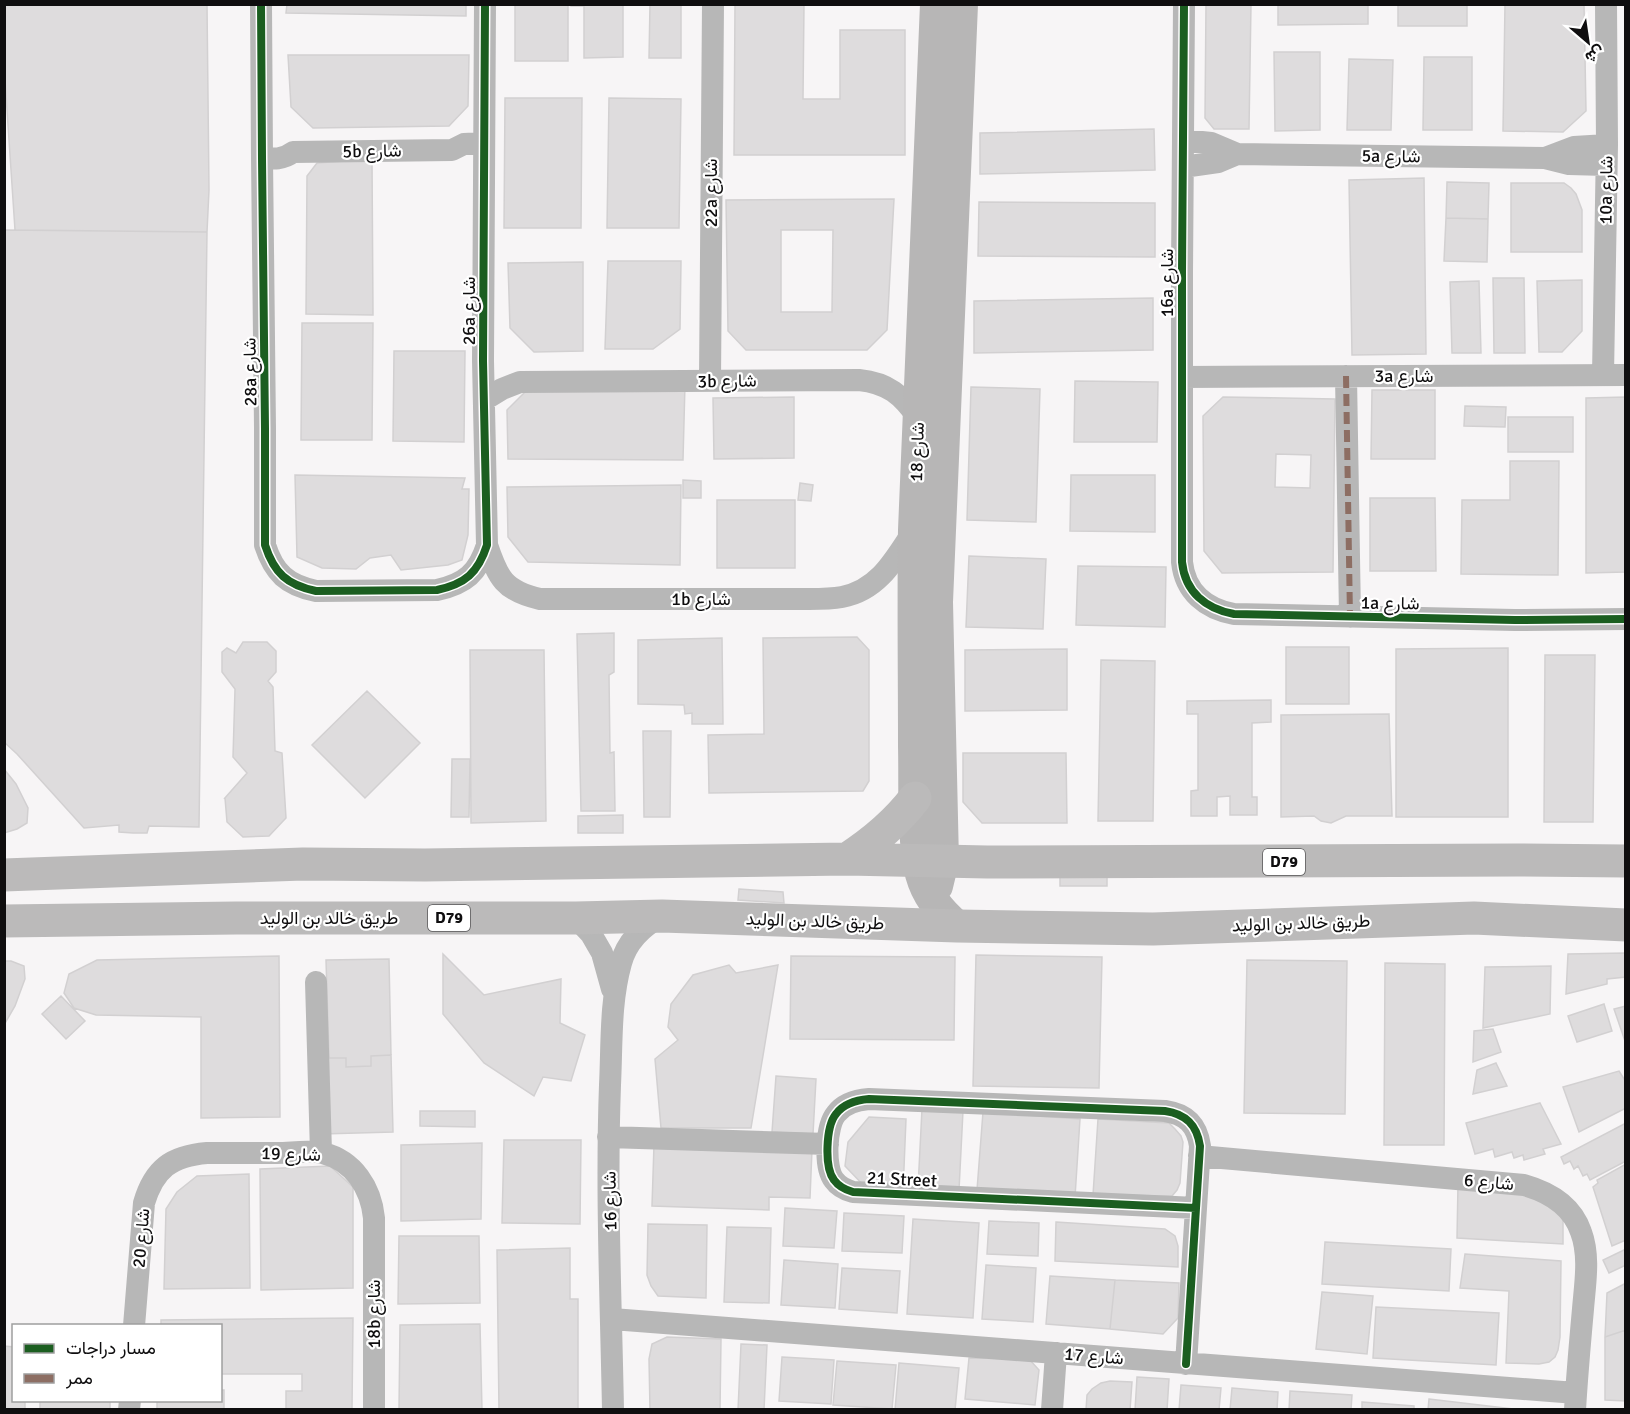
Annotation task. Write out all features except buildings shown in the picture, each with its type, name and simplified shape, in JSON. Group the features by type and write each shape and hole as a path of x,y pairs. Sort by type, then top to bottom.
{"main road":[{"path":"847,860 883,833 915,798"},
{"path":"4,859 46,873"},
{"name":"D79","path":"4,875 303,864 425,865 847,860 1626,861"},
{"name":"طريق خالد بن الوليد","path":"8,923 236,918 662,916 957,926 1153,929 1474,918 1626,925"}],"street":[{"name":"28a شارع","path":"261,4 265,545 276,569 285,579 300,588 316,591 437,590"},
{"name":"26a شارع","path":"437,590 452,587 464,580 475,570 487,545 483,361 485,4"},
{"name":"22a شارع","path":"710,381 712,4"},
{"name":"شارع 18","path":"904,924 924,908 939,880 931,861 915,798 913,601 918,418 936,4"},
{"name":"شارع 18","path":"931,861 937,602 962,4"},
{"name":"16a شارع","path":"1182,562 1184,4"},
{"name":"10a شارع","path":"1603,375 1606,4"},
{"name":"5a شارع","path":"1183,140 1211,143 1237,154 1545,158 1569,164 1606,155"},
{"name":"5b شارع","path":"261,150 279,144 293,152 452,150 465,156 484,149"},
{"name":"5a شارع","path":"1183,167 1218,162 1237,154"},
{"name":"3b شارع","path":"483,361 500,374 520,382"},
{"name":"3a شارع","path":"1182,376 1626,375"},
{"path":"1346,376 1350,617"},
{"name":"3b شارع","path":"484,400 520,382 859,380 871,381 893,390 918,418"},
{"name":"1b شارع","path":"487,545 500,576 510,588 523,596 540,599 809,599 853,594 875,582 892,564 914,530"},
{"name":"1a شارع","path":"1182,562 1186,580 1193,591 1211,607 1234,614 1515,620 1626,619"},
{"path":"931,898 942,914 957,926"},
{"name":"شارع 16","path":"613,1410 608,1137 614,994 626,950 641,930 662,916"},
{"name":"شارع 16","path":"576,918 591,934 602,953 614,994"},
{"path":"316,982 321,1152"},
{"name":"21 Street","path":"1196,1208 853,1192 835,1183 830,1174 827,1164 828,1144 831,1122 837,1112 846,1104 869,1099 1174,1112 1183,1116 1195,1128 1199,1137 1199,1156"},
{"path":"608,1137 828,1144"},
{"name":"شارع 19","path":"207,1153 321,1152 354,1170 362,1180 373,1205 374,1218"},
{"name":"شارع 20","path":"134,1324 140,1234 149,1186 159,1172 173,1161 189,1155 207,1153"},
{"path":"1186,1364 1199,1156"},
{"name":"شارع 6","path":"1199,1156 1524,1185 1542,1190 1558,1200 1572,1214 1581,1230 1586,1249 1576,1401"},
{"name":"18b شارع","path":"374,1218 374,1410"},
{"name":"شارع 17","path":"612,1318 1186,1364 1576,1401"},
{"path":"1052,1410 1056,1353"}],"marked path":[{"path":"1346,376 1350,617"}],"cycle path":[{"path":"261,4 265,545 277,570 283,576 297,585 316,591 437,590 463,581 469,576 475,570 487,545 483,361 485,4"},
{"path":"1184,4 1182,562 1187,582 1192,590 1214,608 1234,614 1515,620 1626,619"},
{"path":"1186,1364 1200,1146 1193,1126 1185,1118 1165,1111 869,1099 855,1101 843,1107 836,1114 828,1137 831,1174 838,1185 853,1192 1196,1208"}]}
